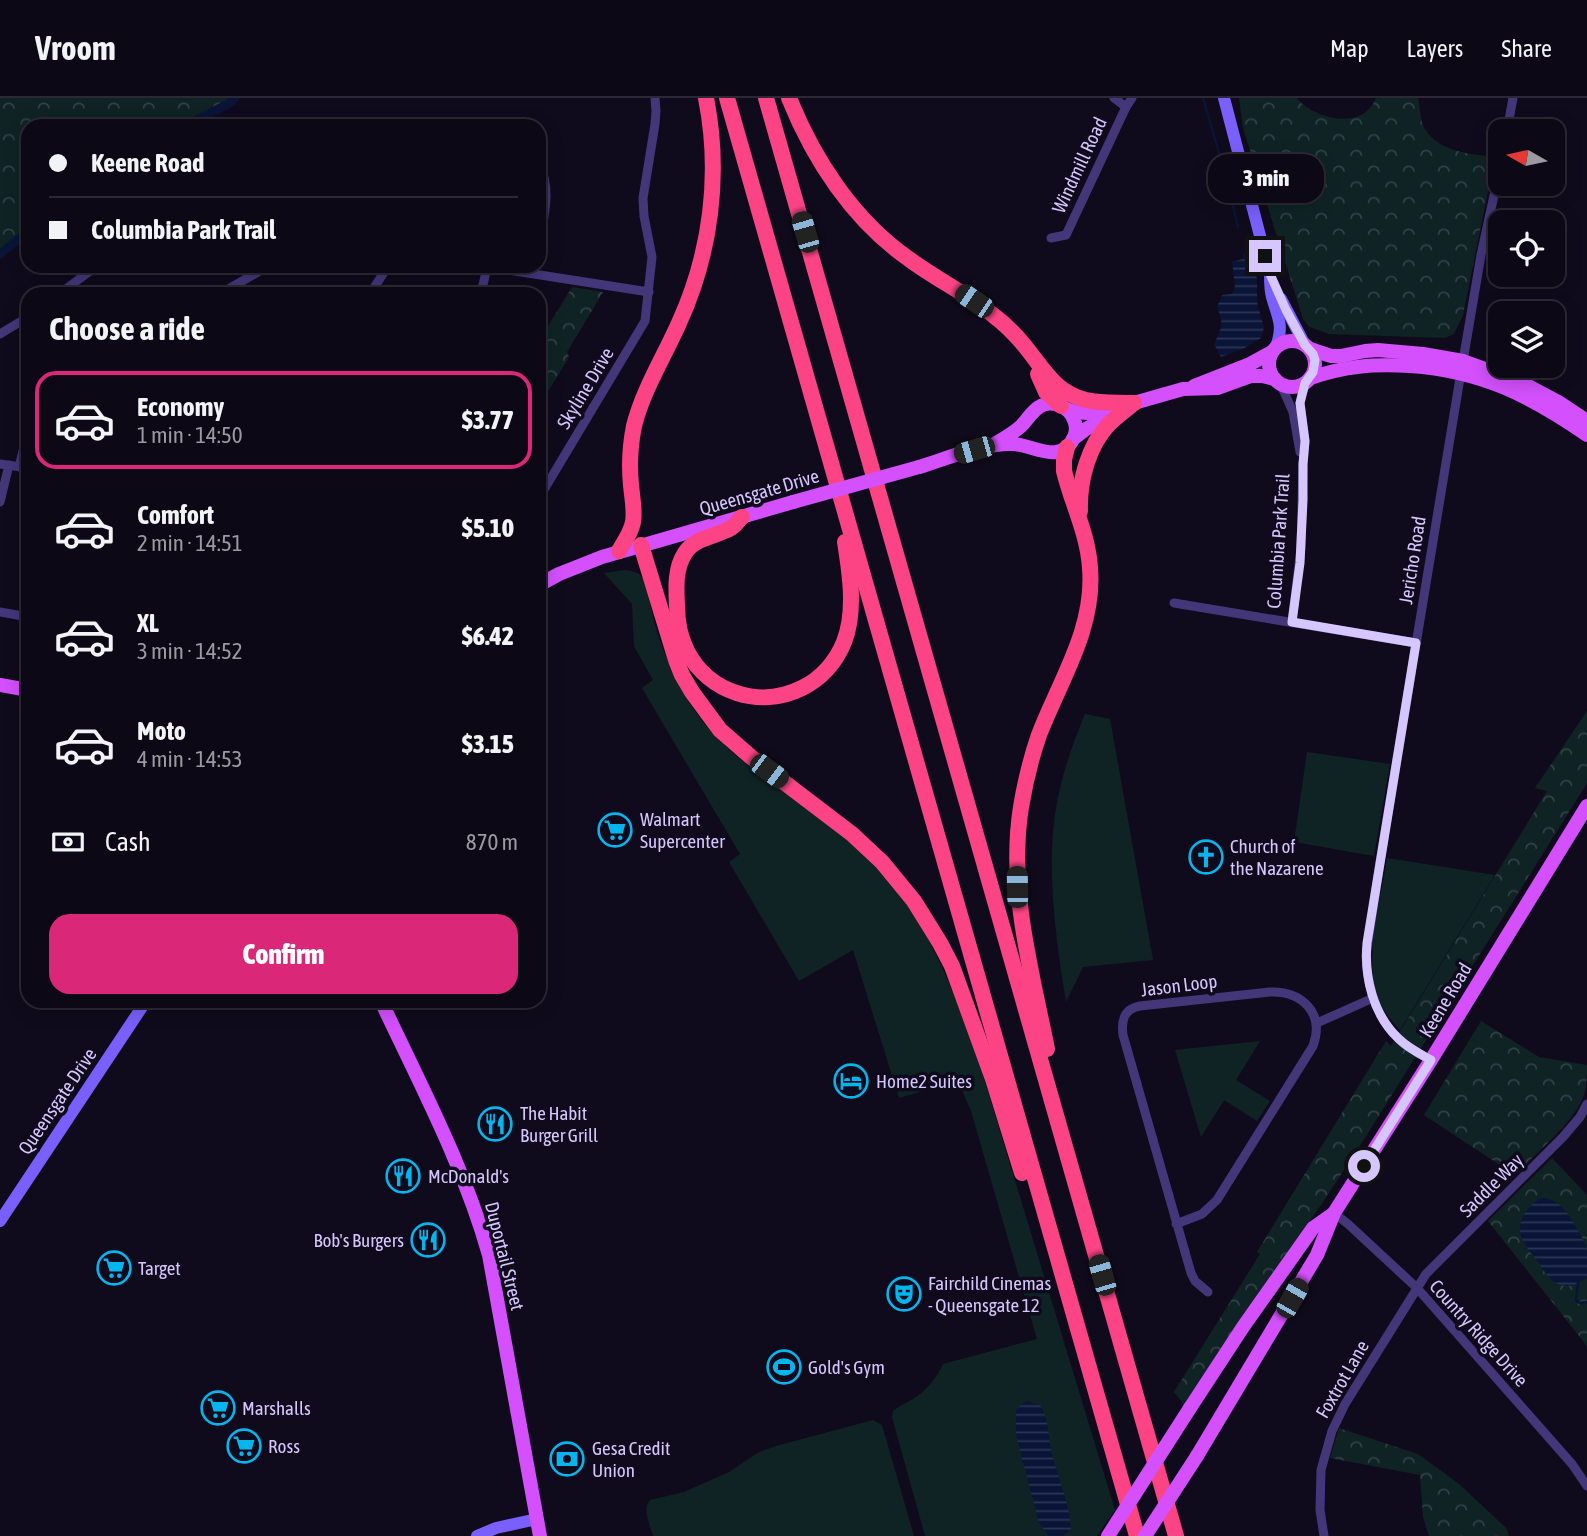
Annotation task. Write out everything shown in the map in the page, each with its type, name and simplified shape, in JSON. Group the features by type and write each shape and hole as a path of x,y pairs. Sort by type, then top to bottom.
{"highway":[{"path":"619,551 633,522 629,462 636,419 687,306 703,253 712,183 711,131 706,98"},
{"path":"727,98 1137,1536"},
{"path":"766,98 1176,1536"},
{"path":"789,98 798,122 815,153 844,196 869,225 906,258 994,315 1023,344 1052,382 1072,396 1093,401 1134,403"},
{"path":"1023,344 1042,385 1053,399 1064,407"},
{"path":"1080,520 1081,486 1091,454 1107,426 1134,403"},
{"path":"742,517 732,528 693,544 682,556 677,584 679,627 684,645 693,661 718,684 751,697 781,696 808,685 824,672 837,656 848,629 850,597 845,545 825,443"},
{"path":"1065,1144 1024,936 1017,887 1017,851 1021,805 1031,761 1076,649 1090,600 1087,544 1064,471 1063,460 1070,443"},
{"path":"641,545 676,660 702,707 736,745 866,846 902,884 940,943 952,966 993,1079 1039,1228 1059,1264"}],"main road":[{"path":"1224,98 1270,274 1286,310 1315,360 1315,366 1307,380"},
{"path":"1270,274 1271,294 1280,324 1269,366 1278,381"},
{"path":"993,445 1020,427 1038,408 1049,404 1088,413 1134,403 1190,388 1250,364 1287,341 1333,356 1378,350 1423,354 1519,381 1587,421"},
{"path":"1190,388 1218,388 1251,376 1262,376 1293,386 1362,365 1427,368 1462,364 1462,367 1558,414 1587,435"},
{"path":"993,445 1024,446 1056,453 1086,429 1134,403"},
{"path":"1064,407 1074,420 1076,432 1070,443"},
{"name":"Queensgate Drive","path":"546,578 619,551 993,445"},
{"path":"0,685 21,689"},
{"name":"Keene Road","path":"1145,1536 1197,1456 1317,1255 1334,1213 1587,806"},
{"name":"Queensgate Drive","path":"0,1221 141,1008"},
{"name":"Duportail Street","path":"384,1008 469,1192 482,1230 489,1255 540,1536"},
{"name":"Keene Road","path":"1108,1536 1243,1327 1313,1228 1334,1213"},
{"path":"477,1536 496,1528 537,1519"}],"street":[{"name":"Skyline Drive","path":"546,486 641,329 646,314 652,257 643,198 655,124 654,98"},
{"path":"1114,98 1126,107"},
{"name":"Windmill Road","path":"1051,238 1066,235 1132,98"},
{"path":"1509,119 1513,98"},
{"name":"Jericho Road","path":"1431,1060 1406,1046 1380,1013 1366,970 1367,943 1481,254 1494,196"},
{"path":"546,272 649,292"},
{"path":"69,287 88,273"},
{"path":"232,287 256,273"},
{"path":"0,334 21,321"},
{"name":"Columbia Park Trail","path":"1292,622 1301,548 1305,441 1300,403 1307,380"},
{"name":"Columbia Park Trail","path":"1278,381 1293,412 1303,464"},
{"path":"0,502 4,465"},
{"path":"1174,603 1416,643"},
{"path":"0,612 21,616"},
{"name":"Jason Loop","path":"1208,1292 1195,1281 1191,1273 1123,1035 1122,1020 1129,1010 1140,1006 1279,992 1295,996 1309,1006 1317,1023"},
{"path":"1176,1224 1202,1214 1217,1200 1313,1046 1317,1023 1373,998"},
{"name":"Saddle Way","path":"1416,1288 1426,1274 1573,1127 1587,1104"},
{"name":"Country Ridge Drive","path":"1334,1213 1416,1288 1572,1464 1587,1486"},
{"name":"Foxtrot Lane","path":"1324,1536 1319,1483 1332,1431 1345,1404 1416,1288"}],"green space":[{"path":"0,98 235,98 199,119 21,119 21,238 0,254"},
{"path":"1239,98 1297,98 1317,113 1345,119 1364,114 1376,98 1418,98 1423,125 1436,141 1454,150 1488,156 1488,192 1463,315 1454,334 1445,338 1329,334 1310,327 1303,319 1243,128"},
{"path":"572,287 603,292 567,352 569,357 546,395 546,330"},
{"path":"625,570 638,573 642,577 669,665 689,702 709,729 743,761 836,830 876,865 897,889 938,959 960,1009 986,1085 1115,1510 1097,1536 925,1536 892,1417 893,1411 927,1388 943,1364 1037,1339 971,1111 958,1081 899,1098 853,950 799,981 729,862 740,854 642,688 653,680 634,646 632,604 604,573"},
{"path":"1587,711 1587,783 1368,1133 1185,1406 1174,1392 1260,1254 1257,1252 1386,1041 1391,1046 1547,791 1535,788"},
{"path":"1085,714 1110,719 1153,960 1083,967 1066,1002 1053,902 1052,851 1062,779"},
{"path":"1307,752 1390,764 1374,856 1294,842"},
{"path":"1387,858 1495,875 1400,1030 1380,1004 1373,978 1375,926"},
{"path":"1481,1021 1539,1057 1587,1065 1584,1093 1576,1111 1515,1175 1424,1115"},
{"path":"1260,1041 1236,1080 1270,1101 1257,1121 1224,1100 1201,1137 1175,1050"},
{"path":"1552,1158 1587,1195 1587,1346 1488,1221"},
{"path":"873,1420 882,1425 914,1536 653,1536 647,1512 650,1500 684,1492 729,1472 759,1452"},
{"path":"1339,1428 1418,1454 1459,1484 1506,1528 1509,1536 1429,1536 1423,1517 1420,1475 1330,1458"}],"water":[{"path":"1253,256 1257,302 1264,328 1261,338 1243,349 1221,357 1214,344 1221,326 1217,307 1222,295 1232,294 1235,286 1232,262"},
{"path":"1541,1198 1554,1201 1565,1210 1585,1244 1587,1278 1574,1285 1557,1284 1550,1279 1522,1239 1521,1220 1530,1206"},
{"path":"1027,1401 1040,1405 1045,1416 1070,1520 1071,1530 1063,1536 1049,1536 1039,1523 1016,1435 1016,1410"}],"waterway":[{"path":"199,119 235,98"},
{"path":"1203,98 1238,227"},
{"path":"0,254 21,238"},
{"path":"1244,254 1245,258"},
{"path":"1578,1283 1576,1300 1580,1303 1587,1302"}],"place":[{"name":"Walmart Supercenter","path":"615,830"},
{"name":"Church of the Nazarene","path":"1206,857"},
{"name":"Home2 Suites","path":"851,1081"},
{"name":"The Habit Burger Grill","path":"495,1124"},
{"name":"McDonald's","path":"403,1176"},
{"name":"Bob's Burgers","path":"428,1240"},
{"name":"Target","path":"114,1268"},
{"name":"Fairchild Cinemas - Queensgate 12","path":"904,1294"},
{"name":"Gold's Gym","path":"784,1367"},
{"name":"Marshalls","path":"218,1408"},
{"name":"Ross","path":"244,1446"},
{"name":"Gesa Credit Union","path":"567,1459"}],"route":[{"path":"1265,256 1286,310 1315,360 1313,372 1300,397 1305,441 1303,500 1300,563 1292,622 1416,643 1366,963 1373,998 1390,1029 1406,1046 1431,1060 1364,1166"}]}
